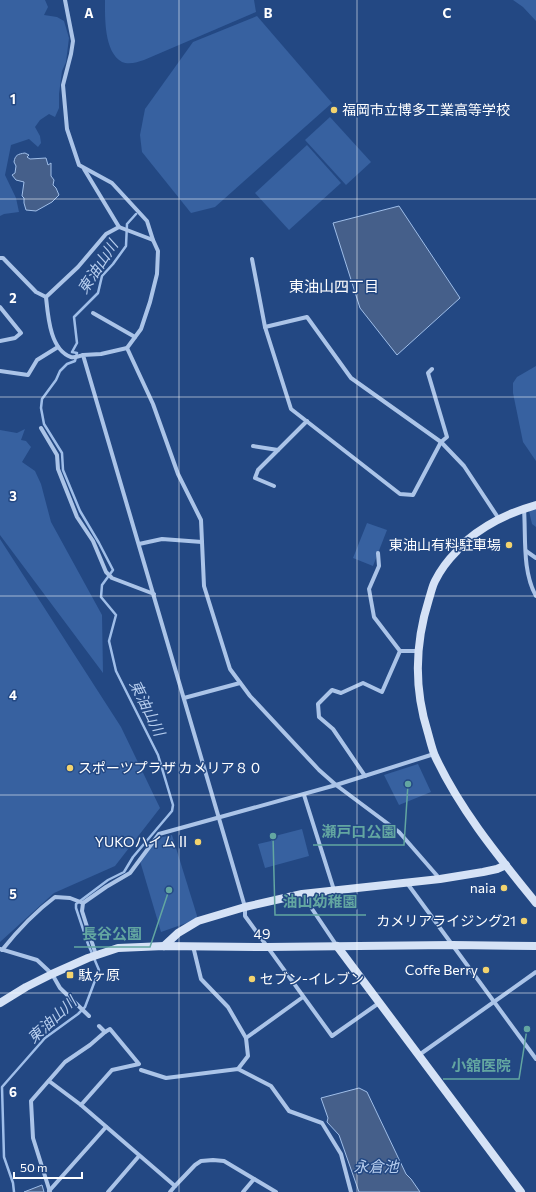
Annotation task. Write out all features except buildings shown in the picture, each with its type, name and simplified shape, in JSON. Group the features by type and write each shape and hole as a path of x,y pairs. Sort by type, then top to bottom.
{"street":[{"path":"46,297 49,324 60,350 72,357 100,354 128,348 141,329 157,274 158,250 147,221 112,183 79,165 67,128 63,85 73,41 65,0"},
{"path":"83,167 120,228 153,240"},
{"path":"46,297 78,267 106,234 120,228"},
{"path":"0,258 3,258 36,292 46,297"},
{"path":"252,259 265,327 290,409 400,494 413,495 441,442 447,437 428,374 432,369"},
{"path":"0,307 21,333 15,338 0,341"},
{"path":"93,313 135,337"},
{"path":"265,327 307,317 351,378 441,442 464,466 499,519"},
{"path":"0,371 28,375 37,360 58,347"},
{"path":"128,348 153,404 178,474 201,520 204,586 230,670 250,696 303,753 336,785 399,832 440,879"},
{"path":"83,355 245,907 245,916 332,1036 379,1003"},
{"path":"274,486 255,478 258,470 307,421"},
{"path":"41,428 57,455 58,469 77,517 93,542 106,572 112,578 154,594"},
{"path":"253,446 278,450"},
{"path":"536,505 524,508 499,519 466,541 449,559 435,581 423,622 418,651 420,701 434,754 453,792 486,839 536,903"},
{"path":"524,508 526,551 531,587 536,596"},
{"path":"139,544 162,539 202,542"},
{"path":"526,551 536,558"},
{"path":"378,553 379,566 369,589 374,617 400,651"},
{"path":"400,651 418,651"},
{"path":"365,776 333,729 319,717 318,704 332,690 341,693 363,683 382,692 400,651"},
{"path":"184,698 240,683"},
{"path":"82,903 106,887 130,874 159,834 336,785 434,754"},
{"path":"304,794 334,890"},
{"path":"164,946 178,933 198,921 245,907 302,894 440,879 490,871 506,865"},
{"path":"407,883 536,1060"},
{"path":"302,894 337,946 521,1192"},
{"path":"82,903 73,899 55,896 39,909 1,950 37,960 52,974 60,988 87,1015"},
{"path":"82,903 82,911 96,955"},
{"name":"49","path":"0,1003 26,987 52,974 96,955 118,948 164,946 536,946"},
{"path":"193,946 201,979 228,1007 246,1038 248,1056 238,1069"},
{"path":"418,1055 536,972"},
{"path":"246,1038 303,997"},
{"path":"99,1026 105,1032"},
{"path":"50,1191 33,1138 31,1101 65,1062 110,1029 139,1064 112,1070 81,1105"},
{"path":"141,1070 166,1078 238,1069 272,1086 289,1111 322,1123 341,1154 351,1192"},
{"path":"49,1081 81,1105 175,1186"},
{"path":"50,1191 106,1127"},
{"path":"108,1192 139,1156"},
{"path":"170,1192 195,1165 201,1161 213,1160 224,1161 276,1192"},
{"path":"243,1192 254,1179"}],"shaded area":[{"path":"0,0 45,0 48,7 44,15 57,17 64,21 69,38 66,62 62,71 59,108 55,117 49,114 40,120 35,127 40,136 41,143 38,147 29,139 11,145 5,175 16,198 19,212 0,216"},
{"path":"105,0 254,0 256,12 144,60 128,63 122,62 116,57 109,43 106,25"},
{"path":"513,0 536,0 536,21 523,7"},
{"path":"257,16 332,103 215,207 191,213 142,152 140,135 145,109 193,42"},
{"path":"330,117 371,162 346,185 305,140"},
{"path":"307,145 341,183 289,230 255,193"},
{"path":"536,366 536,461 523,442 513,393 513,383 517,377"},
{"path":"25,429 21,440 26,441 31,447 22,462 35,471 41,484 51,522 102,615 103,673 0,535 0,430 17,433"},
{"path":"534,508 536,509 536,527 532,524 529,511"},
{"path":"367,523 387,530 373,566 353,558"},
{"name":"スポーツプラザ カメリア８０","path":"0,539 121,727 160,808 115,866 54,893 0,942"},
{"path":"418,764 431,792 399,805 384,775"},
{"path":"302,829 309,856 265,868 258,844 271,841 271,837"},
{"path":"172,835 198,919 161,932 140,861 158,838"}],"water":[{"path":"25,153 29,155 27,157 30,159 46,158 48,165 51,163 51,176 54,180 53,185 59,195 52,202 36,211 26,210 24,198 22,196 24,182 16,180 12,175 15,173 16,166 14,162 16,156"},
{"path":"399,206 460,298 397,355 360,308 333,223"},
{"name":"永倉池","path":"359,1088 367,1092 406,1174 420,1192 359,1192 339,1135 327,1122 328,1118 321,1098"},
{"path":"42,1185 44,1192 24,1192"}],"waterway":[{"name":"東油山川","path":"14,1192 13,1183 4,1157 2,1087 45,1038 78,1014 85,1007 99,970 88,944 76,904 108,880 124,872 133,857 172,811 173,805 158,755 116,671 109,641 116,615 101,597 102,585 113,570 80,511 63,470 62,453 44,424 41,408 42,399 56,380 60,371 67,364 75,361 77,353 72,352 77,343 74,317 98,293 102,276 126,246 127,224 136,214"}],"place":[{"name":"福岡市立博多工業高等学校","path":"334,110"},
{"name":"東油山有料駐車場","path":"509,545"},
{"name":"スポーツプラザ カメリア８０","path":"70,768"},
{"name":"瀬戸口公園","path":"408,784"},
{"name":"油山幼稚園","path":"273,836"},
{"name":"YUKOハイムⅡ","path":"198,842"},
{"name":"naia","path":"504,888"},
{"name":"長谷公園","path":"169,890"},
{"name":"カメリアライジング21","path":"524,921"},
{"name":"Coffe Berry","path":"486,970"},
{"name":"駄ヶ原","path":"70,975"},
{"name":"セブン-イレブン","path":"252,979"},
{"name":"小舘医院","path":"527,1029"}],"district":[{"name":"東油山四丁目","path":"334,287"}]}
